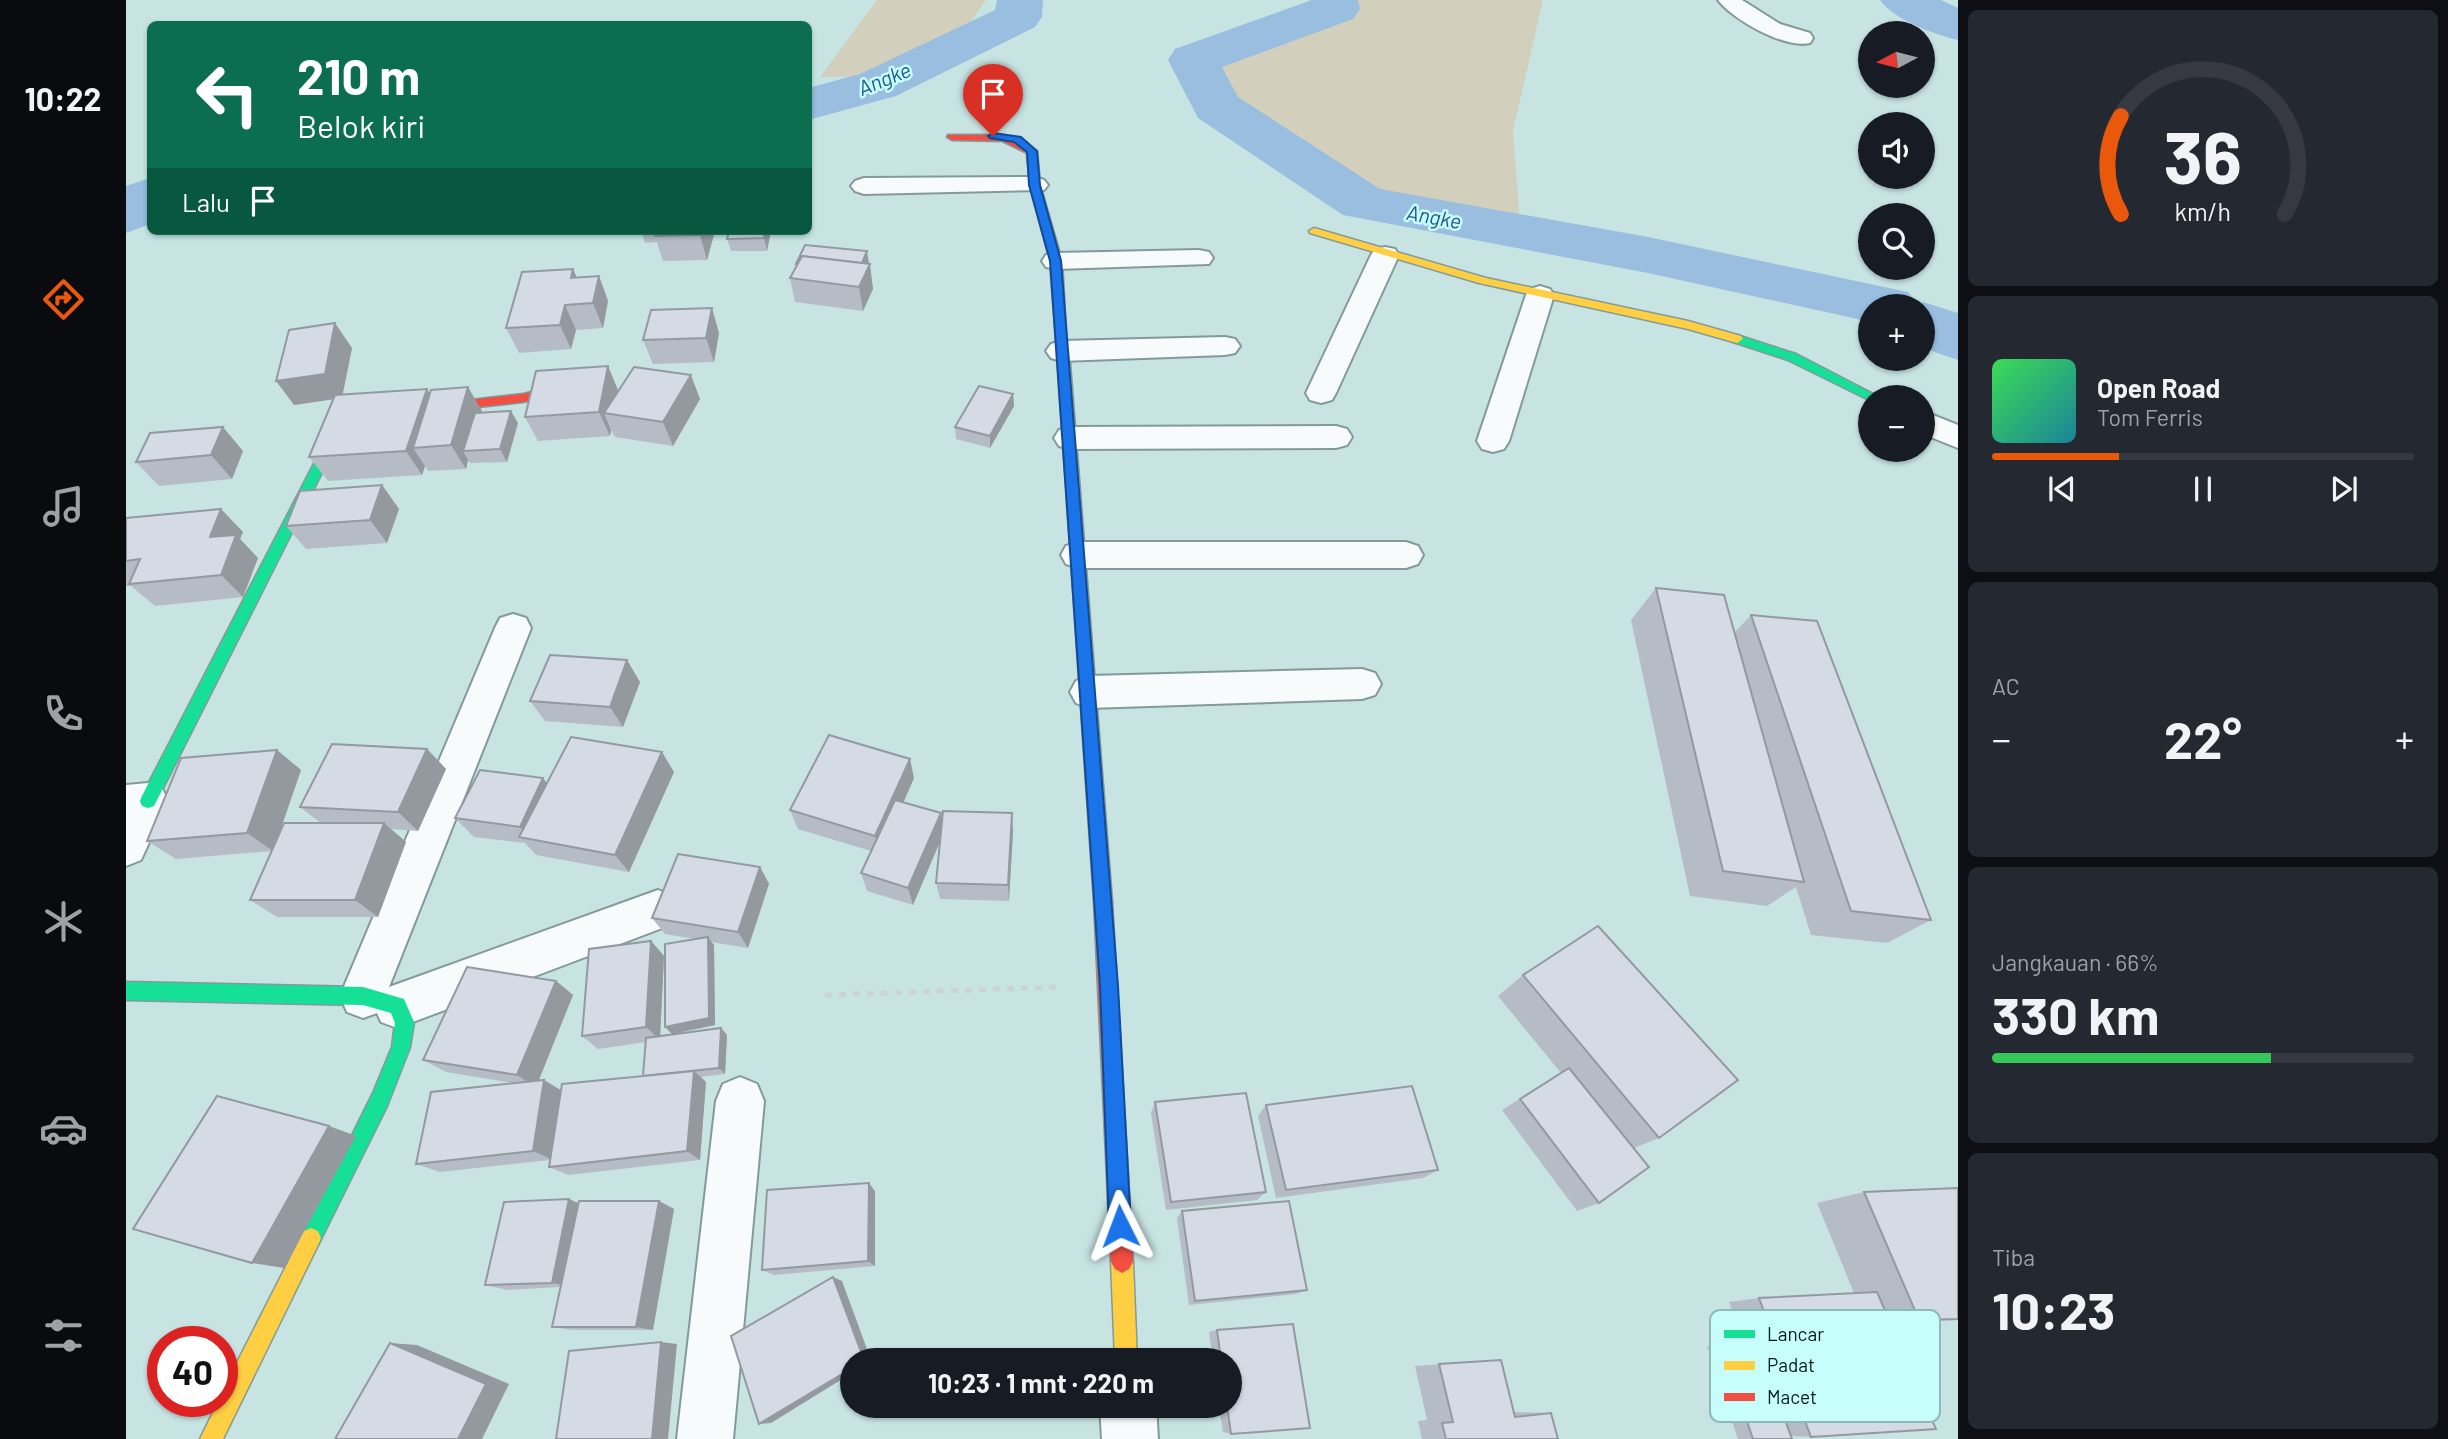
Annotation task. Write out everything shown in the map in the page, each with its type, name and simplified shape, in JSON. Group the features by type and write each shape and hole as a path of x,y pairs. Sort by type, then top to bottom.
{"street":[{"path":"1729,0 1766,27 1783,35 1802,38"},
{"path":"952,137 993,136 1017,139 1032,151 1035,185 1056,261 1060,351 1070,438 1109,986 1125,1348"},
{"path":"864,186 1035,185"},
{"path":"1314,231 1385,255 1540,295 1702,327 1792,357 1858,390"},
{"path":"1321,393 1385,255"},
{"path":"1056,261 1199,258"},
{"path":"1493,441 1540,295"},
{"path":"1060,351 1225,346"},
{"path":"409,410 523,398 600,380"},
{"path":"126,847 137,802 334,433 342,422 359,415"},
{"path":"1935,427 1958,437"},
{"path":"1070,438 1336,437"},
{"path":"1077,555 1406,555"},
{"path":"380,1001 513,628"},
{"path":"1089,692 1362,684"},
{"path":"126,991 380,1001 658,910"},
{"path":"211,1439 380,1099 401,1047 405,1022 380,1001"},
{"path":"705,1439 740,1101"},
{"path":"1129,1418 1130,1439"}],"path":[{"path":"825,995 1109,986"}],"shaded area":[{"path":"877,0 986,0 933,76 820,77"},
{"path":"1310,0 1543,0 1513,131 1521,236 1346,188 1235,116 1196,67"}],"building":[{"path":"728,235 764,235 764,238 727,239"},
{"path":"805,245 867,251 862,263 802,256 796,264"},
{"path":"802,256 870,264 859,287 790,278"},
{"path":"573,269 571,278 599,276 593,303 565,305 560,325 506,328 522,272"},
{"path":"712,308 706,338 643,340 651,310"},
{"path":"335,323 325,374 276,381 289,330"},
{"path":"608,366 599,412 525,417 536,371"},
{"path":"634,367 691,375 663,422 604,413"},
{"path":"979,386 1013,394 990,436 955,427"},
{"path":"468,387 451,445 413,448 431,390"},
{"path":"427,389 406,451 309,457 335,395"},
{"path":"511,411 500,449 463,451 475,413"},
{"path":"223,427 211,455 136,462 150,433"},
{"path":"382,485 370,520 286,526 300,491"},
{"path":"221,509 210,537 236,535 221,575 129,584 140,559 126,561 126,518"},
{"path":"1656,588 1724,595 1804,882 1723,871"},
{"path":"1751,615 1817,621 1931,920 1851,911"},
{"path":"550,655 627,660 610,707 530,701"},
{"path":"829,735 910,759 875,836 790,810"},
{"path":"571,737 662,752 615,855 519,837"},
{"path":"332,744 427,749 398,812 300,807"},
{"path":"277,750 247,833 147,841 181,758"},
{"path":"480,770 543,778 520,827 455,818"},
{"path":"895,800 941,813 908,888 861,873"},
{"path":"943,811 1012,813 1008,885 936,883"},
{"path":"284,823 384,823 355,900 250,900"},
{"path":"678,854 760,867 738,932 652,918"},
{"path":"1598,926 1738,1080 1659,1138 1523,975"},
{"path":"708,937 709,1018 665,1027 665,944"},
{"path":"651,941 646,1027 582,1036 589,949"},
{"path":"467,967 556,981 517,1075 423,1060"},
{"path":"721,1028 719,1068 643,1076 646,1038"},
{"path":"1569,1068 1649,1167 1599,1203 1520,1099"},
{"path":"694,1071 687,1151 549,1167 562,1084"},
{"path":"544,1080 533,1151 416,1164 431,1092"},
{"path":"1412,1086 1438,1170 1286,1190 1266,1105"},
{"path":"1246,1093 1266,1192 1171,1202 1155,1102"},
{"path":"217,1096 329,1126 252,1263 133,1229"},
{"path":"869,1183 868,1261 762,1270 767,1190"},
{"path":"1958,1188 1958,1319 1940,1319 1940,1310 1915,1310 1864,1192"},
{"path":"569,1199 552,1283 485,1285 504,1202"},
{"path":"579,1201 659,1201 636,1327 552,1327"},
{"path":"1289,1201 1307,1290 1195,1301 1182,1211"},
{"path":"833,1277 860,1348 840,1348 840,1375 759,1424 731,1336"},
{"path":"1877,1292 1885,1310 1763,1310 1759,1298"},
{"path":"1293,1324 1310,1428 1231,1434 1229,1418 1242,1418 1242,1348 1219,1348 1217,1330"},
{"path":"661,1342 652,1439 556,1439 569,1351"},
{"path":"390,1343 486,1384 458,1439 335,1439"},
{"path":"1501,1360 1515,1417 1551,1413 1558,1439 1446,1439 1442,1423 1453,1422 1439,1364"},
{"path":"1747,1422 1786,1422 1792,1439 1753,1439"},
{"path":"1805,1422 1933,1422 1936,1429 1811,1437"}],"waterway":[{"name":"Angke","path":"812,103 878,85 1018,17 1020,0"},
{"name":"Angke","path":"1335,0 1336,9 1193,60 1217,107 1363,203 1648,255 1858,300"},
{"name":"Angke","path":"1903,0 1958,26"},
{"name":"Angke","path":"126,215 147,198"},
{"name":"Angke","path":"1935,328 1958,339"}],"traffic: fast":[{"path":"1737,339 1792,357 1858,390"},
{"path":"148,801 342,421"},
{"path":"126,991 363,996 397,1006 405,1022 401,1047 380,1099 311,1238"}],"traffic: slow":[{"path":"1314,231 1483,281 1688,325 1737,339"},
{"path":"1063,351 1103,901"},
{"path":"211,1439 311,1238"},
{"path":"1122,1262 1126,1348"}],"traffic: jam":[{"path":"952,137 1004,138 1032,151 1035,185 1056,261 1063,351"},
{"path":"425,409 523,398 580,385"},
{"path":"1103,901 1122,1262"}],"route":[{"path":"993,136 1017,139 1032,151 1035,185 1056,261 1060,351 1070,438 1109,986 1120,1226"}]}
